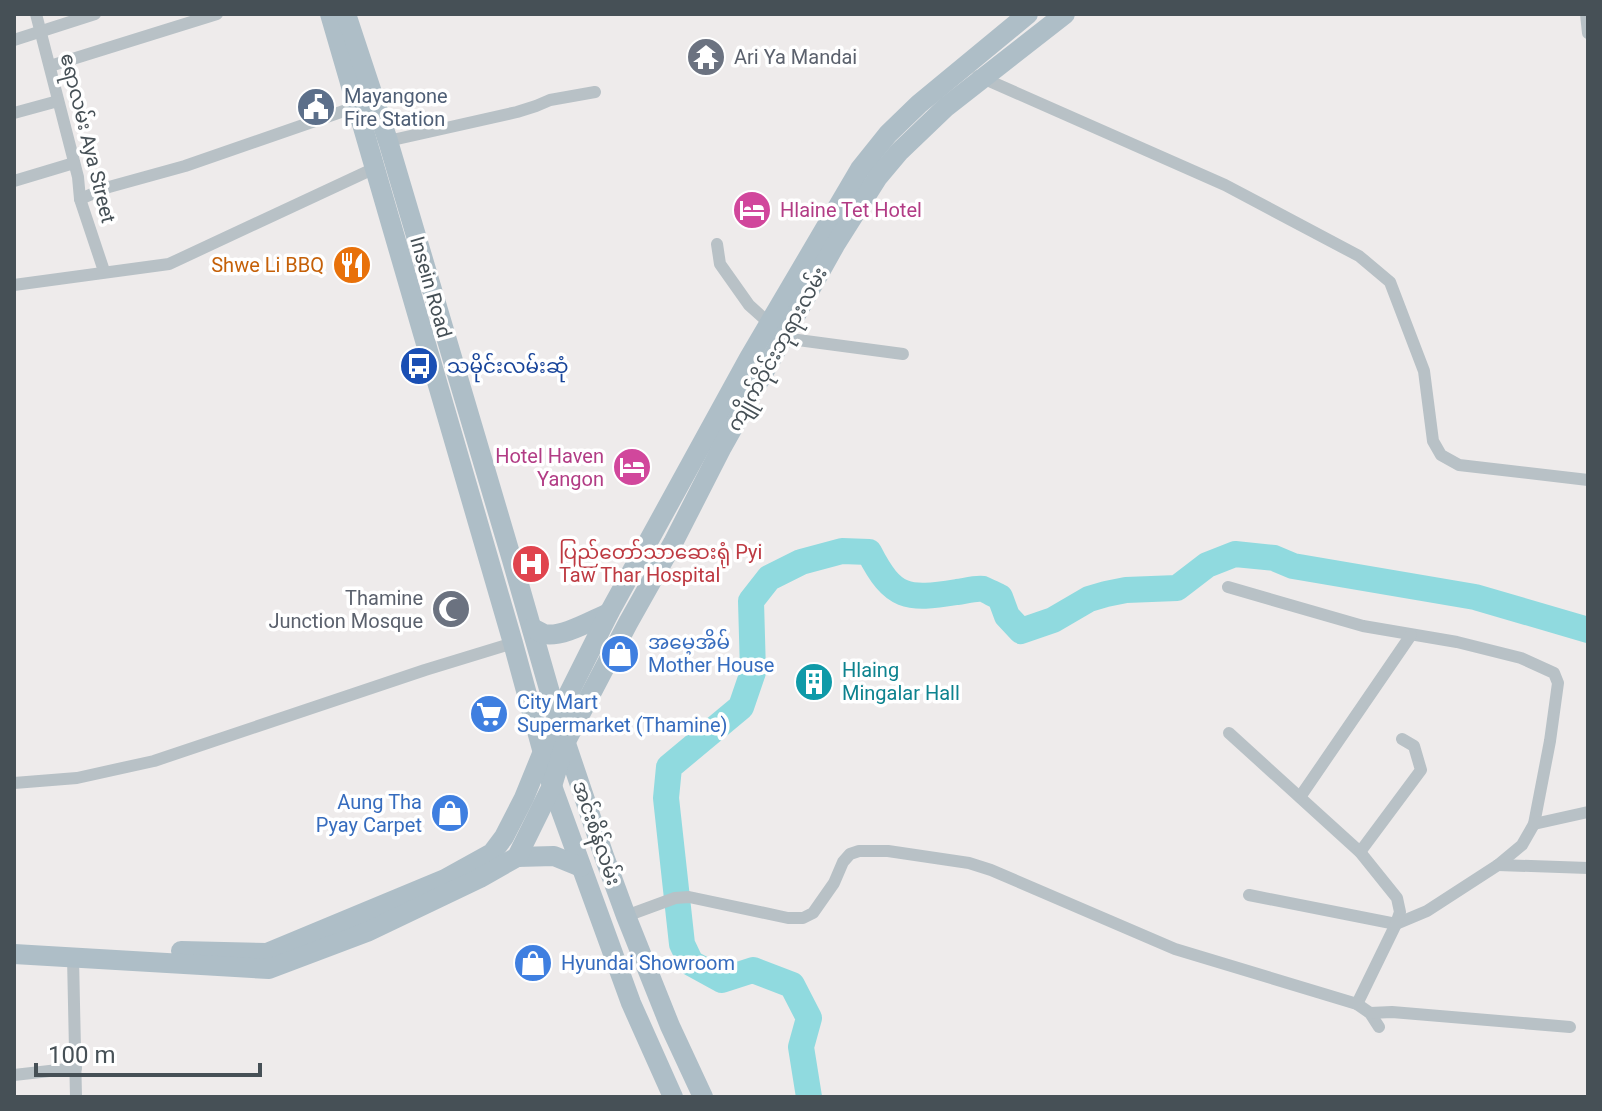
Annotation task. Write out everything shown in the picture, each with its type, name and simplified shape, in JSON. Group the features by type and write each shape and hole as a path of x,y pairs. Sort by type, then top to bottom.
{"main road":[{"path":"330,14 366,103 375,168 543,751"},
{"name":"Insein Road","path":"346,14 366,103 388,141 512,560"},
{"name":"ကျိုက်ဝိုင်းဘုရားလမ်း","path":"517,857 552,786 565,743 673,543 776,330 860,169 888,134 960,68 1028,14"},
{"name":"ကျိုက်ဝိုင်းဘုရားလမ်း","path":"14,941 216,953 267,953 445,879 492,853 524,798 557,717 609,613 776,330 878,177 946,107 1065,14"},
{"name":"အင်းစိန်လမ်း","path":"512,560 565,743 604,856 670,1026 703,1097"},
{"path":"532,628 554,634 609,613"},
{"name":"အင်းစိန်လမ်း","path":"543,751 552,786 631,1003 673,1097"},
{"path":"14,954 269,969 367,932 471,883 517,857 554,856 581,867"}],"street":[{"name":"ဧရာလမ်း Aya Street","path":"36,14 74,163 80,199 104,271"},
{"path":"14,40 95,14"},
{"path":"50,66 217,14"},
{"path":"1586,14 1588,33"},
{"path":"960,68 1225,185 1359,256 1390,282 1424,371 1433,441 1441,455 1459,465 1588,480"},
{"path":"388,141 517,112 550,100 595,92"},
{"path":"14,113 58,101"},
{"path":"80,199 366,103"},
{"path":"14,181 74,163"},
{"path":"14,285 169,264 375,168"},
{"path":"717,244 720,264 749,305 776,330 903,354"},
{"path":"1228,587 1363,626 1457,642 1521,658 1554,673 1558,683 1534,824 1522,845 1498,865 1427,911 1396,924 1249,895"},
{"path":"1300,797 1411,635"},
{"path":"14,783 77,778 154,761 513,643"},
{"path":"1229,733 1360,852 1397,898 1400,912 1396,924 1357,1004"},
{"path":"1360,852 1421,770 1414,746 1402,739"},
{"path":"1534,824 1588,812"},
{"path":"626,916 675,898 689,897 788,918 803,918 816,909 850,854 866,850 888,851 969,863 991,870 1175,949 1357,1004 1370,1013 1379,1027"},
{"path":"1498,865 1588,868"},
{"path":"73,957 76,1097"},
{"path":"1370,1013 1392,1012 1570,1027"},
{"path":"14,1075 76,1068"}],"waterway":[{"path":"809,1097 801,1047 809,1018 792,985 753,970 722,980 691,963 682,944 666,798 669,767 741,707 753,672 751,601 769,578 801,562 842,551 869,552 886,579 903,593 926,596 983,589 1000,597 1007,616 1021,631 1053,620 1089,599 1106,594 1177,588 1207,565 1235,554 1274,558 1293,566 1475,597 1588,630"}],"place":[{"name":"Ari Ya Mandai","path":"706,57"},
{"name":"Mayangone Fire Station","path":"316,107"},
{"name":"Hlaine Tet Hotel","path":"752,210"},
{"name":"Shwe Li BBQ","path":"352,265"},
{"name":"သမိုင်းလမ်းဆုံ","path":"419,366"},
{"name":"Hotel Haven Yangon","path":"632,467"},
{"name":"ပြည်တော်သာဆေးရုံ Pyi Taw Thar Hospital","path":"531,564"},
{"name":"Thamine Junction Mosque","path":"451,609"},
{"name":"အမေ့အိမ် Mother House","path":"620,654"},
{"name":"Hlaing Mingalar Hall","path":"814,682"},
{"name":"City Mart Supermarket (Thamine)","path":"489,714"},
{"name":"Aung Tha Pyay Carpet","path":"450,813"},
{"name":"Hyundai Showroom","path":"533,963"}]}
